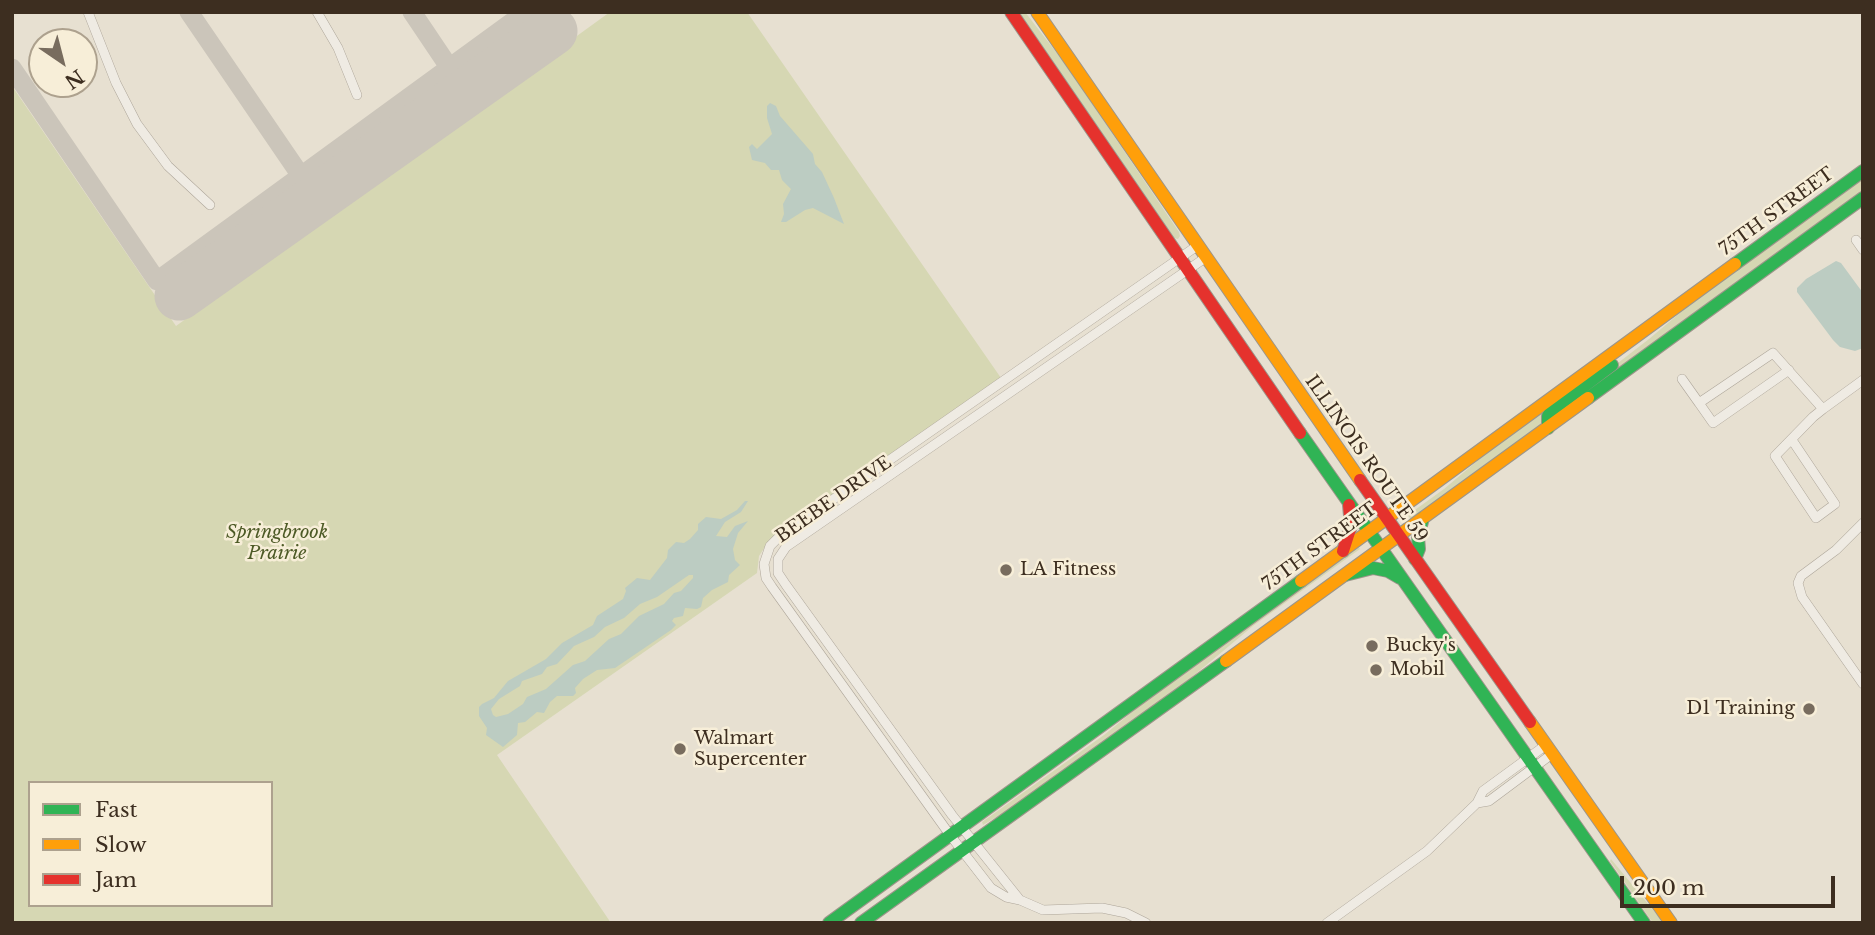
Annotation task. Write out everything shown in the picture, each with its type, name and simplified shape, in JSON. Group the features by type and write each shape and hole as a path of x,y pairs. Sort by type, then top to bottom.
{"main road":[{"path":"1011,12 1348,501 1644,923"},
{"name":"ILLINOIS ROUTE 59","path":"1037,12 1398,536 1671,923"},
{"name":"75TH STREET","path":"829,923 1863,171"},
{"name":"75TH STREET","path":"861,923 1423,519 1863,198"},
{"path":"1548,428 1551,411 1634,348 1649,328"},
{"path":"1343,551 1351,526 1348,501"},
{"path":"1415,559 1423,519"},
{"path":"1345,575 1373,568 1388,571 1403,579"}],"street":[{"path":"88,12 116,83 137,124 168,166 210,205"},
{"path":"317,12 338,48 357,95"},
{"path":"1856,240 1863,250"},
{"name":"BEEBE DRIVE","path":"1146,923 1115,910 1090,907 1050,911 1035,908 991,888 770,584 764,564 767,553 779,537 1197,246"},
{"name":"BEEBE DRIVE","path":"1020,900 961,827 780,576 777,566 779,554 1205,258"},
{"path":"1699,404 1773,353 1823,409"},
{"path":"1682,379 1713,423 1789,370"},
{"path":"1791,440 1835,504 1816,518 1775,457 1791,440 1823,409 1863,380"},
{"path":"1863,523 1836,550 1801,576 1798,583 1802,597 1863,684"},
{"path":"1327,923 1427,850 1476,803 1483,791 1549,749"}],"green space":[{"name":"Springbrook Prairie","path":"610,12 747,12 1001,378 770,539 759,556 757,573 497,755 611,923 12,923 12,86 176,326"},
{"path":"1019,12 1025,12 1063,61 1179,232 1178,239 1174,238"},
{"path":"1863,176 1863,193 1556,417 1552,414 1706,291"},
{"path":"1560,399 1544,425 1411,520 1408,515"},
{"path":"1359,547 1360,549 1253,626 1162,702 1019,804 983,825 982,822 1104,735 1153,695"},
{"path":"1611,859 1658,916 1663,923 1653,923"}],"shaded area":[{"path":"770,103 776,106 780,116 813,154 815,164 822,172 844,224 813,208 781,222 783,204 791,189 782,180 779,170 771,170 765,163 752,160 749,147 752,144 757,149 772,134 767,118 767,106"},
{"path":"1836,261 1841,263 1863,293 1863,348 1855,351 1840,347 1833,340 1797,292 1797,288 1806,279"},
{"path":"748,501 741,512 725,522 716,536 727,537 735,526 748,521 738,533 733,549 735,560 740,565 729,575 728,582 703,598 701,607 685,608 683,616 672,621 676,625 671,630 615,668 597,670 583,679 575,688 576,693 573,696 557,696 544,713 537,712 525,722 518,723 517,735 503,747 486,735 487,728 479,716 479,707 482,704 494,698 508,681 546,659 562,643 593,625 597,616 623,599 625,588 637,578 650,580 667,558 668,550 676,542 684,543 690,539 698,530 698,524 706,517 721,519","holes":["693,575 681,591 674,593 664,604 639,616 621,634 609,639 585,661 573,665 546,689 527,697 523,704 508,714 496,717 493,715 491,709 499,699 520,686 522,681 542,674 547,667 557,664 574,646 594,637 640,604"]}],"taxiway":[{"path":"189,12 301,176"},
{"path":"412,12 449,67"},
{"path":"12,68 157,281 526,12"}],"runway":[{"path":"179,296 553,31"}],"traffic: fast":[{"path":"1735,264 1863,171"},
{"path":"1588,398 1863,198"},
{"path":"1548,428 1551,411 1612,365"},
{"path":"1300,433 1644,923"},
{"path":"1415,559 1423,518"},
{"path":"1345,575 1373,568 1388,571 1400,578"},
{"path":"829,923 1301,581"},
{"path":"861,923 1226,661"}],"traffic: slow":[{"path":"1037,12 1360,480"},
{"path":"1301,581 1735,264"},
{"path":"1226,661 1588,398"},
{"path":"1530,722 1671,923"}],"traffic: jam":[{"path":"1011,12 1300,433"},
{"path":"1360,480 1530,722"},
{"path":"1343,551 1351,526 1349,505"}],"place":[{"name":"LA Fitness","path":"1006,570"},
{"name":"Bucky's","path":"1372,646"},
{"name":"Mobil","path":"1376,670"},
{"name":"D1 Training","path":"1809,709"},
{"name":"Walmart Supercenter","path":"680,749"}]}
